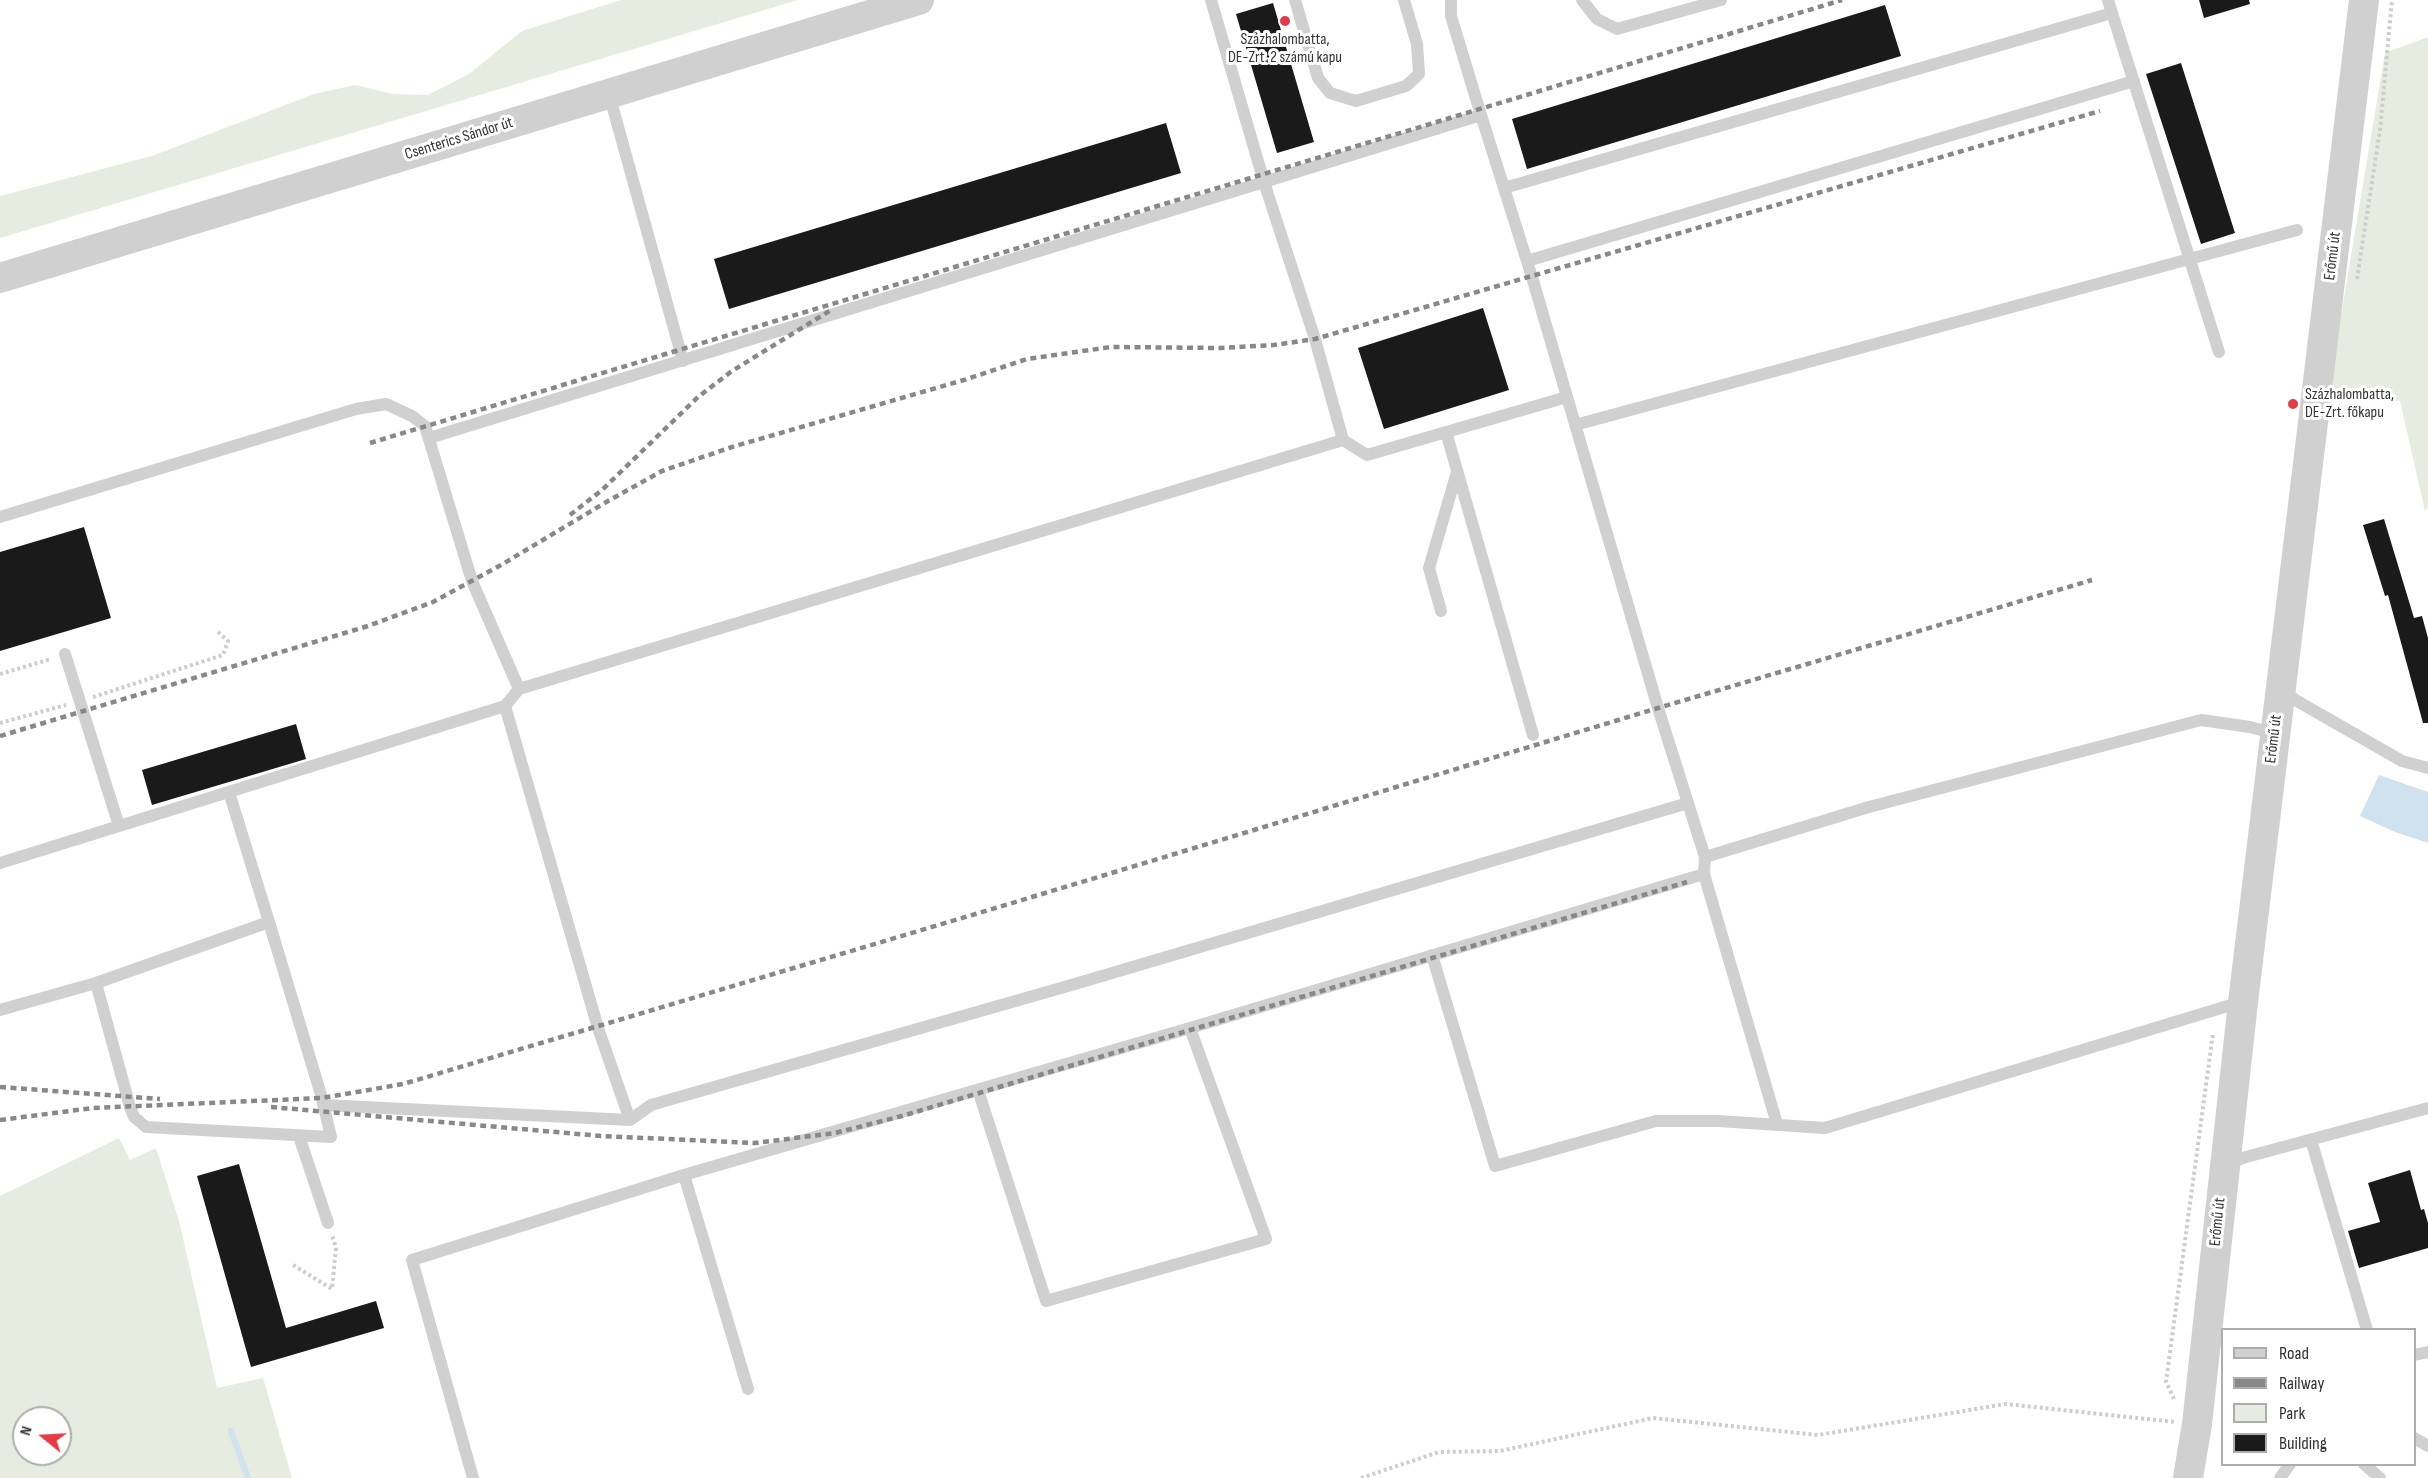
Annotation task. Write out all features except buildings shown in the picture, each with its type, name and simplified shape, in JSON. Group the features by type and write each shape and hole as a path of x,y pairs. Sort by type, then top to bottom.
{"street":[{"name":"Csenterics Sándor út","path":"0,278 919,0"},
{"name":"Erőmű út","path":"2188,1478 2189,1423 2224,1165 2229,1007 2275,734 2364,0"}],"lane":[{"path":"1211,0 1264,182 1315,339 1344,440 1367,454 1567,397"},
{"path":"1295,0 1318,78 1330,93 1356,100 1406,86 1419,74 1417,44 1404,0"},
{"path":"1451,0 1451,16 1527,261 1705,857 1704,874 1777,1124"},
{"path":"1582,0 1597,19 1617,28 1721,0"},
{"path":"2108,0 2219,352"},
{"path":"1504,188 2112,13"},
{"path":"1527,261 2134,81"},
{"path":"609,93 683,362"},
{"path":"429,438 683,362 1481,115"},
{"path":"1575,425 2297,231"},
{"path":"0,517 356,410 386,404 412,416 425,426 472,581 519,689"},
{"path":"1446,432 1533,735"},
{"path":"0,863 505,706 519,689 1344,440"},
{"path":"1441,611 1429,568 1457,471"},
{"path":"65,654 119,826"},
{"path":"2280,688 2402,761 2428,768"},
{"path":"505,706 598,1028 630,1120"},
{"path":"1705,857 1869,807 2201,720 2250,727 2275,734"},
{"path":"96,983 130,1107 134,1117 146,1126 331,1137 229,792"},
{"path":"323,1105 630,1120 651,1105 1068,986 1688,803"},
{"path":"473,1478 412,1260 684,1175 1190,1028 1704,874"},
{"path":"0,1010 96,983 269,922"},
{"path":"1432,955 1495,1166 1656,1121 1777,1124 1825,1128 2229,1007"},
{"path":"978,1090 1046,1301 1266,1239 1190,1028"},
{"path":"2224,1165 2428,1108"},
{"path":"299,1136 328,1223"},
{"path":"2311,1140 2367,1328"},
{"path":"684,1175 748,1389"},
{"path":"2366,1466 2380,1478"}],"path":[{"path":"0,723 79,701 223,655 228,641 216,630"},
{"path":"0,674 65,654"},
{"path":"2189,1423 2166,1382 2229,1007"},
{"path":"293,1265 332,1289 336,1248 328,1223"},
{"path":"1361,1478 1439,1452 1500,1452 1653,1418 1818,1435 2006,1404 2189,1423"}],"green space":[{"path":"621,0 798,0 0,238 0,196 152,156 314,94 355,85 393,94 428,95 469,74 522,31"},
{"path":"2428,37 2428,507 2425,511 2400,401 2328,393 2385,53"},
{"path":"119,1138 130,1160 156,1148 179,1221 217,1388 263,1378 292,1478 0,1478 0,1196"}],"water":[{"path":"2379,775 2428,792 2428,843 2395,832 2360,816"}],"waterway":[{"path":"231,1431 248,1478"}],"railway":[{"path":"370,443 1842,0"},
{"path":"0,736 368,626 433,602 662,471 732,447 964,380 1027,359 1111,347 1221,348 1274,345 1315,339 2100,111"},
{"path":"570,515 602,490 698,397 732,371 831,310"},
{"path":"0,1120 93,1108 322,1098 403,1084 2092,580"},
{"path":"271,1107 601,1136 755,1143 835,1133 902,1116 1687,882"},
{"path":"0,1087 160,1099"}],"place":[{"name":"Százhalombatta, DE-Zrt. 2 számú kapu","path":"1285,21"},
{"name":"Százhalombatta, DE-Zrt. főkapu","path":"2293,404"}]}
